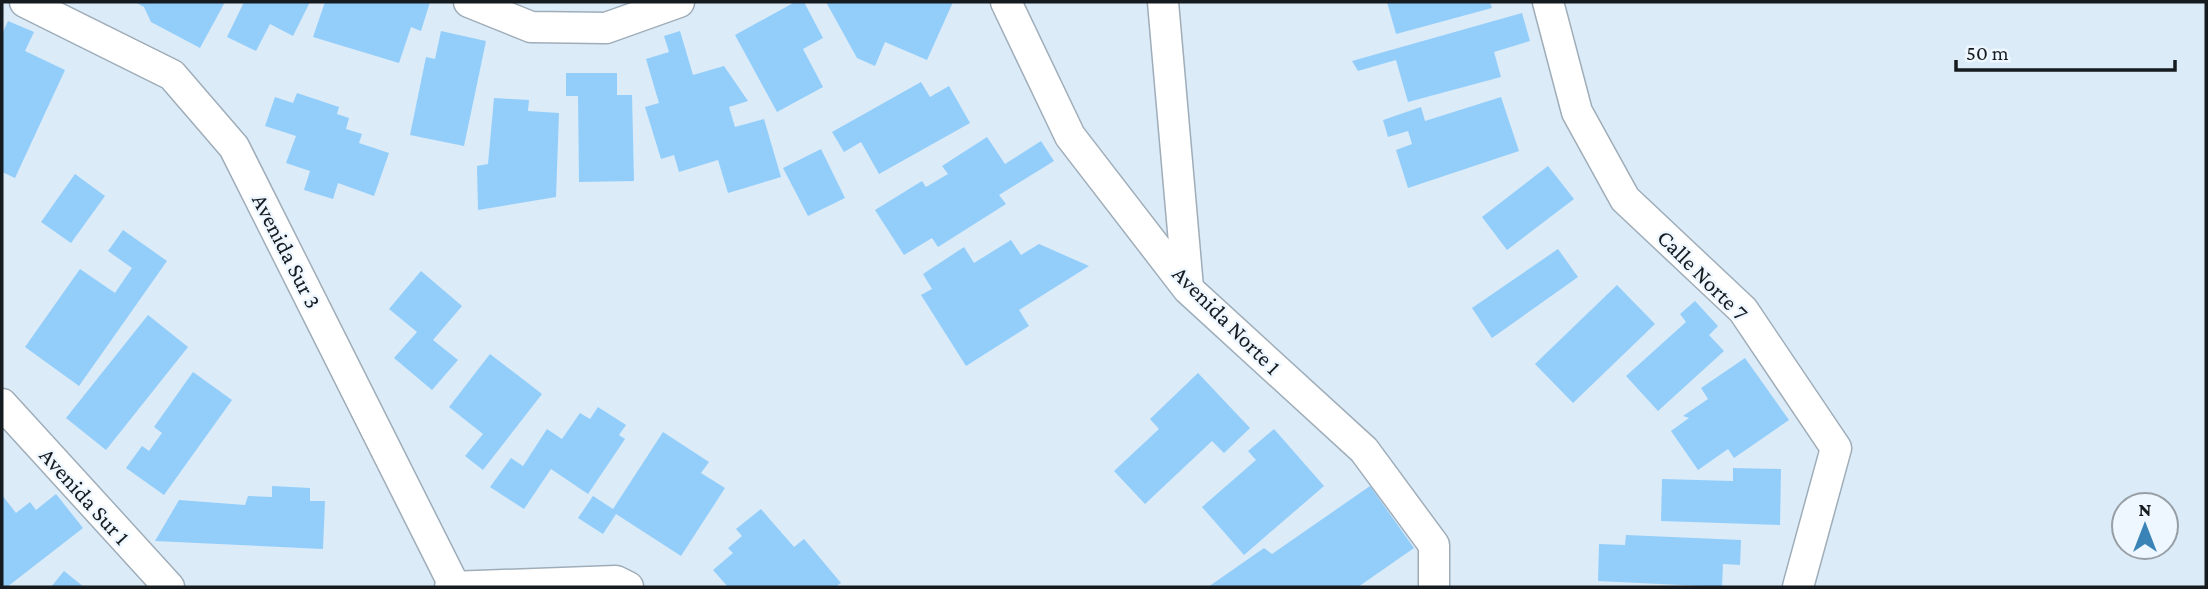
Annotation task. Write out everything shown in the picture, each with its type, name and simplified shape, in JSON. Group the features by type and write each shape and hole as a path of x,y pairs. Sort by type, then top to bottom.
{"street":[{"name":"Avenida Sur 3","path":"25,2 172,75 234,147 453,587"},
{"path":"469,2 531,27 594,28 607,28 679,2"},
{"name":"Avenida Norte 1","path":"1006,2 1070,136 1188,289 1363,450 1434,545 1434,587"},
{"path":"1163,2 1188,289"},
{"name":"Calle Norte 7","path":"1548,2 1577,112 1625,199 1743,310 1836,448 1798,587"},
{"name":"Avenida Sur 1","path":"2,404 169,587"},
{"path":"453,587 616,581 628,587"}],"building":[{"path":"135,2 225,2 200,48 151,22 144,7"},
{"path":"244,2 310,2 293,36 270,24 256,51 227,37"},
{"path":"325,2 430,2 421,31 411,27 399,63 313,37"},
{"path":"795,2 804,2 823,38 803,49 823,87 777,112 735,35"},
{"path":"826,2 953,2 927,60 885,42 875,66 857,58"},
{"path":"1387,2 1490,2 1492,8 1396,34"},
{"path":"1522,13 1530,41 1494,52 1501,77 1408,102 1396,60 1358,71 1352,61"},
{"path":"8,21 34,32 25,51 65,70 15,178 2,172 2,34"},
{"path":"441,31 486,41 464,146 410,135 426,57 435,59"},
{"path":"680,31 693,75 724,66 748,101 729,107 735,127 764,119 781,177 728,193 718,160 679,172 674,155 661,159 645,107 659,103 646,59 669,52 664,36"},
{"path":"566,73 617,73 617,95 632,95 634,181 579,182 578,96 566,96"},
{"path":"921,82 930,97 949,86 970,123 879,174 861,142 844,152 832,132"},
{"path":"297,93 339,107 337,114 349,118 346,129 362,134 359,143 389,153 374,196 338,183 333,199 304,190 310,171 286,163 296,136 265,126 275,97 293,103"},
{"path":"1501,97 1519,151 1408,188 1396,150 1412,144 1408,131 1388,137 1383,120 1421,107 1425,121"},
{"path":"494,98 529,100 528,111 559,113 556,197 478,210 477,166 488,164"},
{"path":"987,137 1005,164 1041,141 1054,161 999,195 1006,204 938,247 932,238 904,255 875,210 922,181 926,187 948,174 942,166"},
{"path":"821,149 845,198 808,216 783,168"},
{"path":"1548,166 1574,199 1507,250 1482,217"},
{"path":"75,174 105,196 71,243 41,222"},
{"path":"123,230 167,261 79,386 25,347 80,269 115,293 132,268 108,251"},
{"path":"1011,240 1021,255 1039,244 1089,266 1019,310 1029,326 966,366 921,295 932,289 923,274 964,247 974,263"},
{"path":"1558,249 1578,277 1492,338 1472,308"},
{"path":"421,271 462,306 433,340 458,360 432,390 394,358 417,332 389,309"},
{"path":"1617,285 1655,324 1573,403 1535,364"},
{"path":"1695,301 1718,326 1709,335 1724,351 1658,411 1626,376 1686,322 1680,314"},
{"path":"148,315 188,347 106,450 66,418"},
{"path":"490,354 542,394 483,470 465,456 483,434 449,407"},
{"path":"1745,358 1789,420 1734,458 1728,449 1698,470 1671,431 1689,418 1683,416 1708,399 1701,388"},
{"path":"193,372 232,400 164,495 126,468 142,446 149,451 162,433 154,427"},
{"path":"1198,373 1250,428 1224,453 1212,441 1145,504 1114,471 1159,429 1150,419"},
{"path":"598,407 626,425 619,435 625,439 588,494 551,469 524,509 490,487 511,458 523,466 547,429 562,439 580,413 590,419"},
{"path":"1274,429 1324,486 1244,555 1202,507 1256,460 1248,451"},
{"path":"663,432 709,462 701,473 725,488 681,556 616,514 603,534 578,518 593,496 613,509"},
{"path":"1733,468 1781,469 1780,525 1661,521 1662,479 1733,481"},
{"path":"272,486 310,488 310,501 325,501 323,549 155,541 179,500 245,505 248,496 272,497"},
{"path":"1370,486 1414,548 1358,587 1208,587 1264,548 1272,554"},
{"path":"56,494 83,528 7,587 2,587 2,495 16,513 30,502 36,510"},
{"path":"761,509 794,547 804,539 841,583 835,587 728,587 713,570 733,553 728,548 742,536 736,529"},
{"path":"1626,535 1741,540 1740,565 1723,564 1722,587 1598,581 1599,544 1625,545"},
{"path":"64,571 84,587 51,587"}]}
